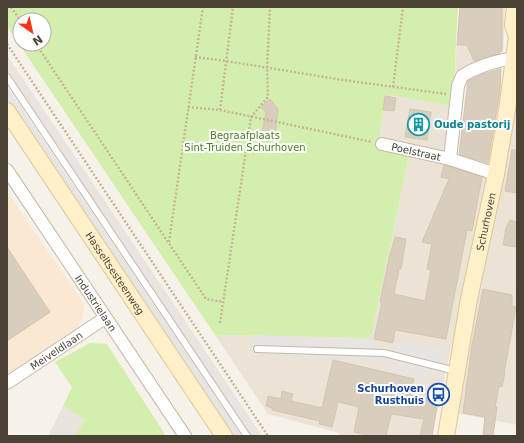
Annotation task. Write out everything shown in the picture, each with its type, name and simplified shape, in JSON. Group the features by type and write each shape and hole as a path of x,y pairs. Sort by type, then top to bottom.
{"main road":[{"name":"Schurhoven","path":"446,436 469,299 496,174 507,110 516,47 513,25 515,7"},
{"name":"Hasseltsesteenweg","path":"7,111 224,436"},
{"name":"Hasseltsesteenweg","path":"7,125 215,436"}],"street":[{"name":"Poelstraat","path":"450,160 458,86 462,76 468,72 499,60 516,47"},
{"name":"Poelstraat","path":"382,144 450,160 496,174"},
{"name":"Industrielaan","path":"7,170 185,436"},
{"name":"Meiveldlaan","path":"7,383 105,318"}],"lane":[{"path":"7,77 247,436"},
{"path":"257,349 384,353 456,371"}],"path":[{"path":"168,243 202,7"},
{"path":"220,110 234,7"},
{"path":"220,323 251,117 268,97 267,68 270,7"},
{"path":"393,87 404,7"},
{"path":"7,44 268,436"},
{"path":"41,52 206,299 223,302"},
{"path":"195,56 343,80 448,94"},
{"path":"188,107 220,110 382,144"}],"shaded area":[{"path":"459,7 505,7 503,55 455,72"},
{"path":"7,55 262,436 251,436 7,70"},
{"path":"7,86 242,436 231,436 7,100"},
{"path":"517,87 517,425 456,413 467,337"},
{"path":"386,93 450,106 445,153 379,140"},
{"path":"409,155 488,176 432,436 340,436 339,433 268,414 215,335 371,338"},
{"path":"7,191 84,304 83,316 78,327 7,375"},
{"path":"254,335 373,340 374,349 396,352 399,341 446,350 444,373 429,371 427,380 388,370 391,362 382,360 308,358 287,353 256,352"},
{"path":"63,406 85,420 74,436 48,436"}],"green space":[{"name":"Begraafplaats Sint-Truiden Schurhoven","path":"7,7 458,7 455,72 450,106 386,94 379,140 409,155 371,338 215,335 25,52 52,52 52,12 12,12 12,33 7,26"},
{"path":"90,343 107,344 166,436 74,436 85,420 63,406 72,387 55,362"}],"building":[{"path":"460,7 502,7 502,50 498,54 474,61 467,45 457,45"},
{"path":"501,69 500,91 488,163 459,154 468,81 483,74"},
{"path":"385,96 396,98 394,111 383,110"},
{"path":"270,99 278,109 275,136 262,133 266,112 261,107"},
{"name":"Oude pastorij","path":"410,109 431,112 427,140 405,137"},
{"path":"512,150 517,150 517,193 505,191"},
{"path":"444,165 482,177 472,231 467,230 446,339 395,330 393,343 374,339 389,258 395,237 406,239 401,269 399,269 394,294 425,301 431,270 427,269 432,244 422,242 449,179 441,177"},
{"path":"510,220 517,222 517,247 503,245 506,228"},
{"path":"7,247 50,312 7,341"},
{"path":"483,289 512,295 512,306 516,307 505,373 502,387 499,386 495,407 497,407 493,436 483,434 485,417 463,413 472,345"},
{"path":"333,360 414,379 410,395 438,400 432,436 420,436 424,419 391,414 386,436 370,436 354,432 359,407 338,402 332,427 319,424 320,421 272,410 272,408 266,406 268,396 281,399 282,391 293,394 291,401 322,408"}],"place":[{"name":"Oude pastorij","path":"418,124"},
{"name":"Schurhoven Rusthuis","path":"439,394"}]}
